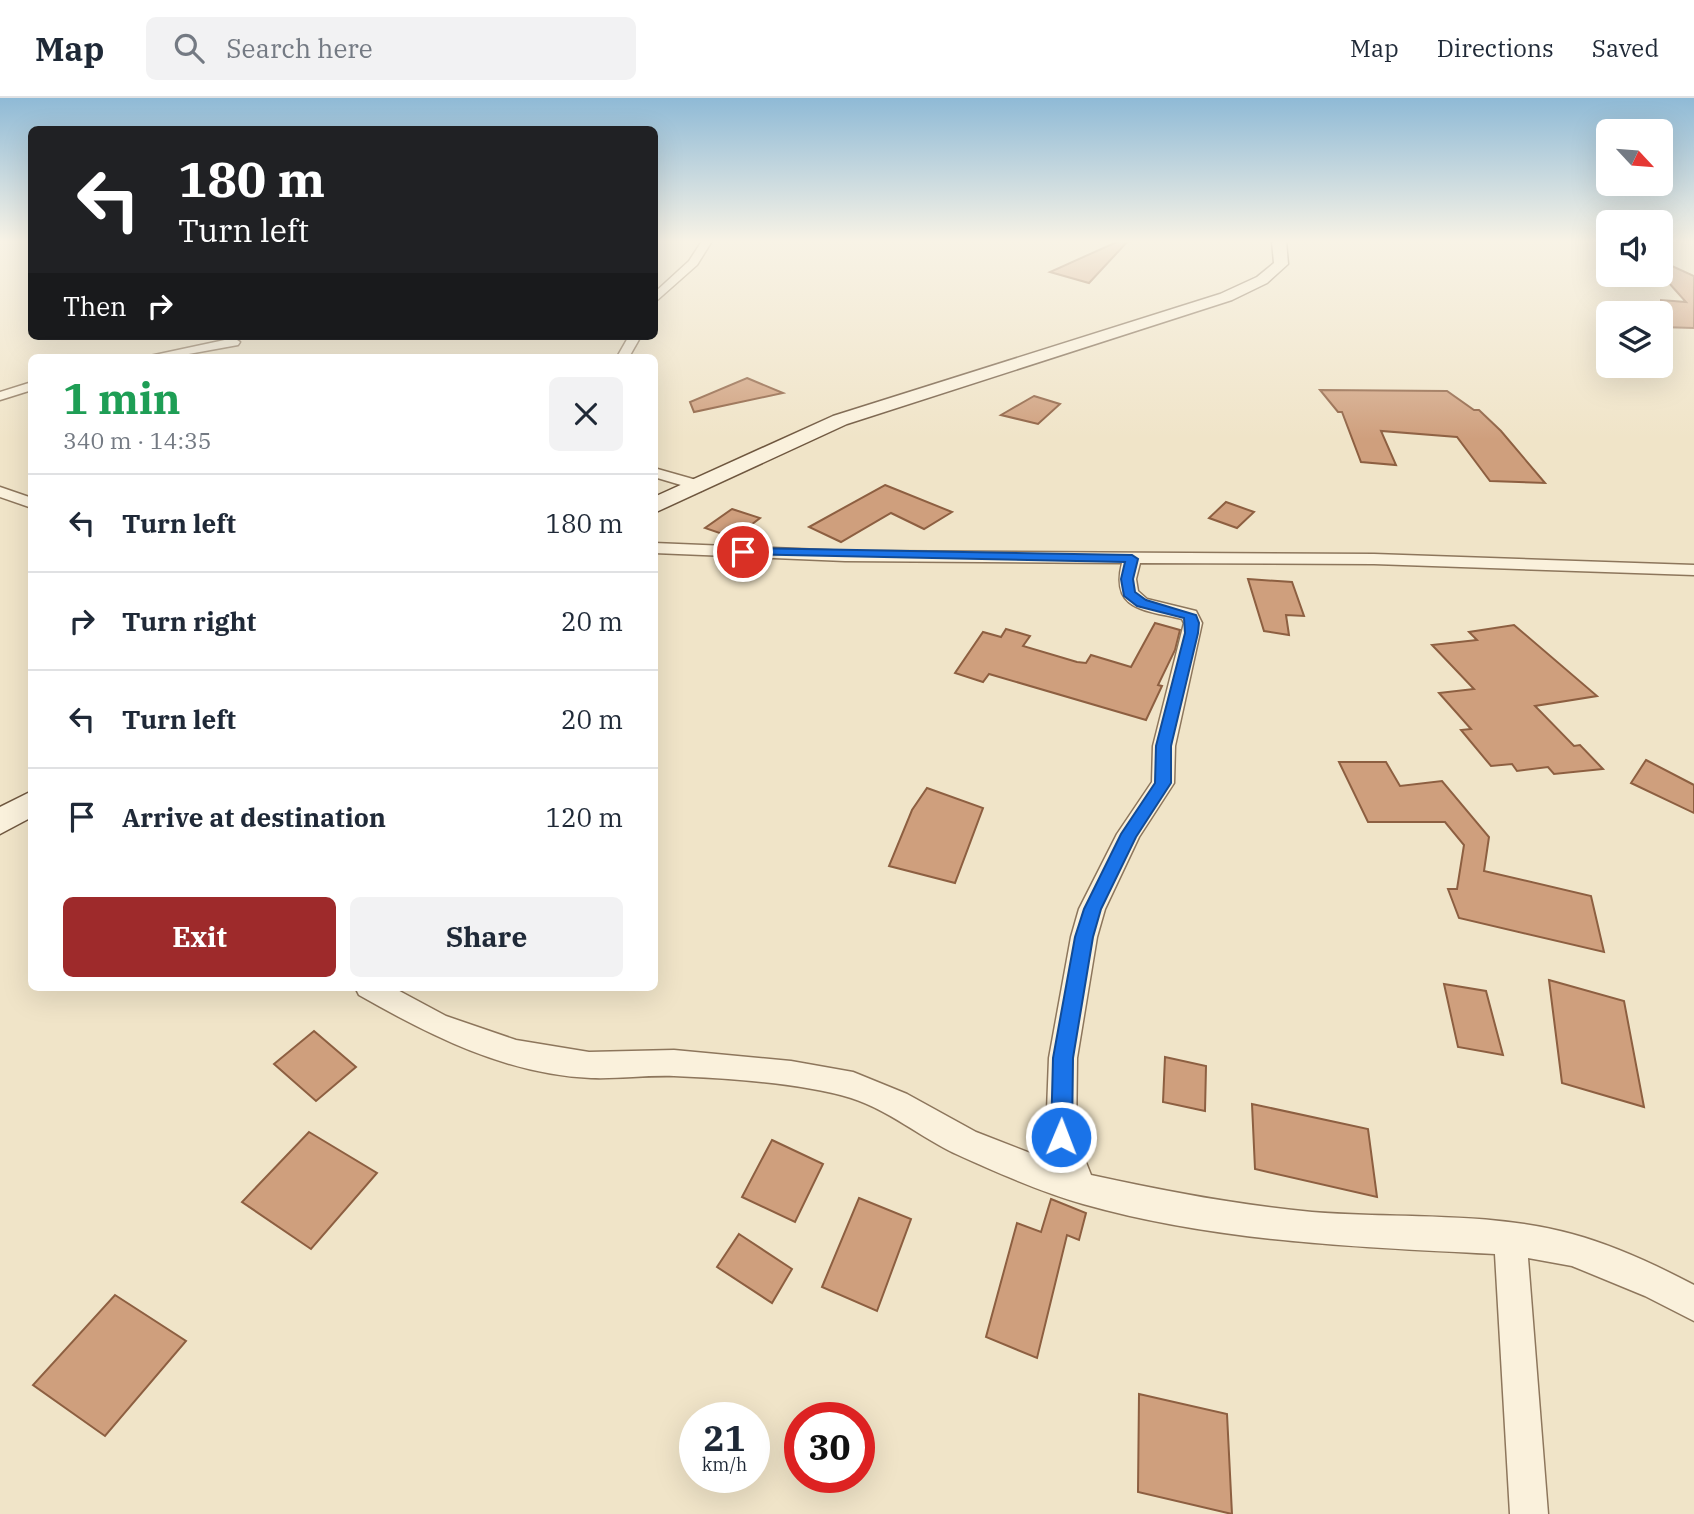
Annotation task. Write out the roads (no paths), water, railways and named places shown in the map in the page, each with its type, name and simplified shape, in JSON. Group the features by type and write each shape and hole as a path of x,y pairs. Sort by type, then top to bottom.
{"main road":[{"path":"658,504 840,420 1194,307"},
{"path":"0,822 28,804"}],"street":[{"path":"168,354 234,342"},
{"path":"0,396 28,387"},
{"path":"658,473 701,486"},
{"path":"0,492 28,502"},
{"path":"658,548 845,556 1374,559 1694,570"},
{"path":"1082,1188 1061,1137 1063,1058 1084,937 1092,909 1129,834 1163,783 1164,746 1193,623 1189,615 1141,603 1129,593 1127,579 1132,559"},
{"path":"376,991 437,1025 516,1053 589,1065 674,1063 791,1074 853,1085 897,1104 966,1143 1082,1188 1178,1210 1311,1228 1510,1239 1572,1250 1656,1283 1694,1304"},
{"path":"1510,1239 1529,1514"}]}
